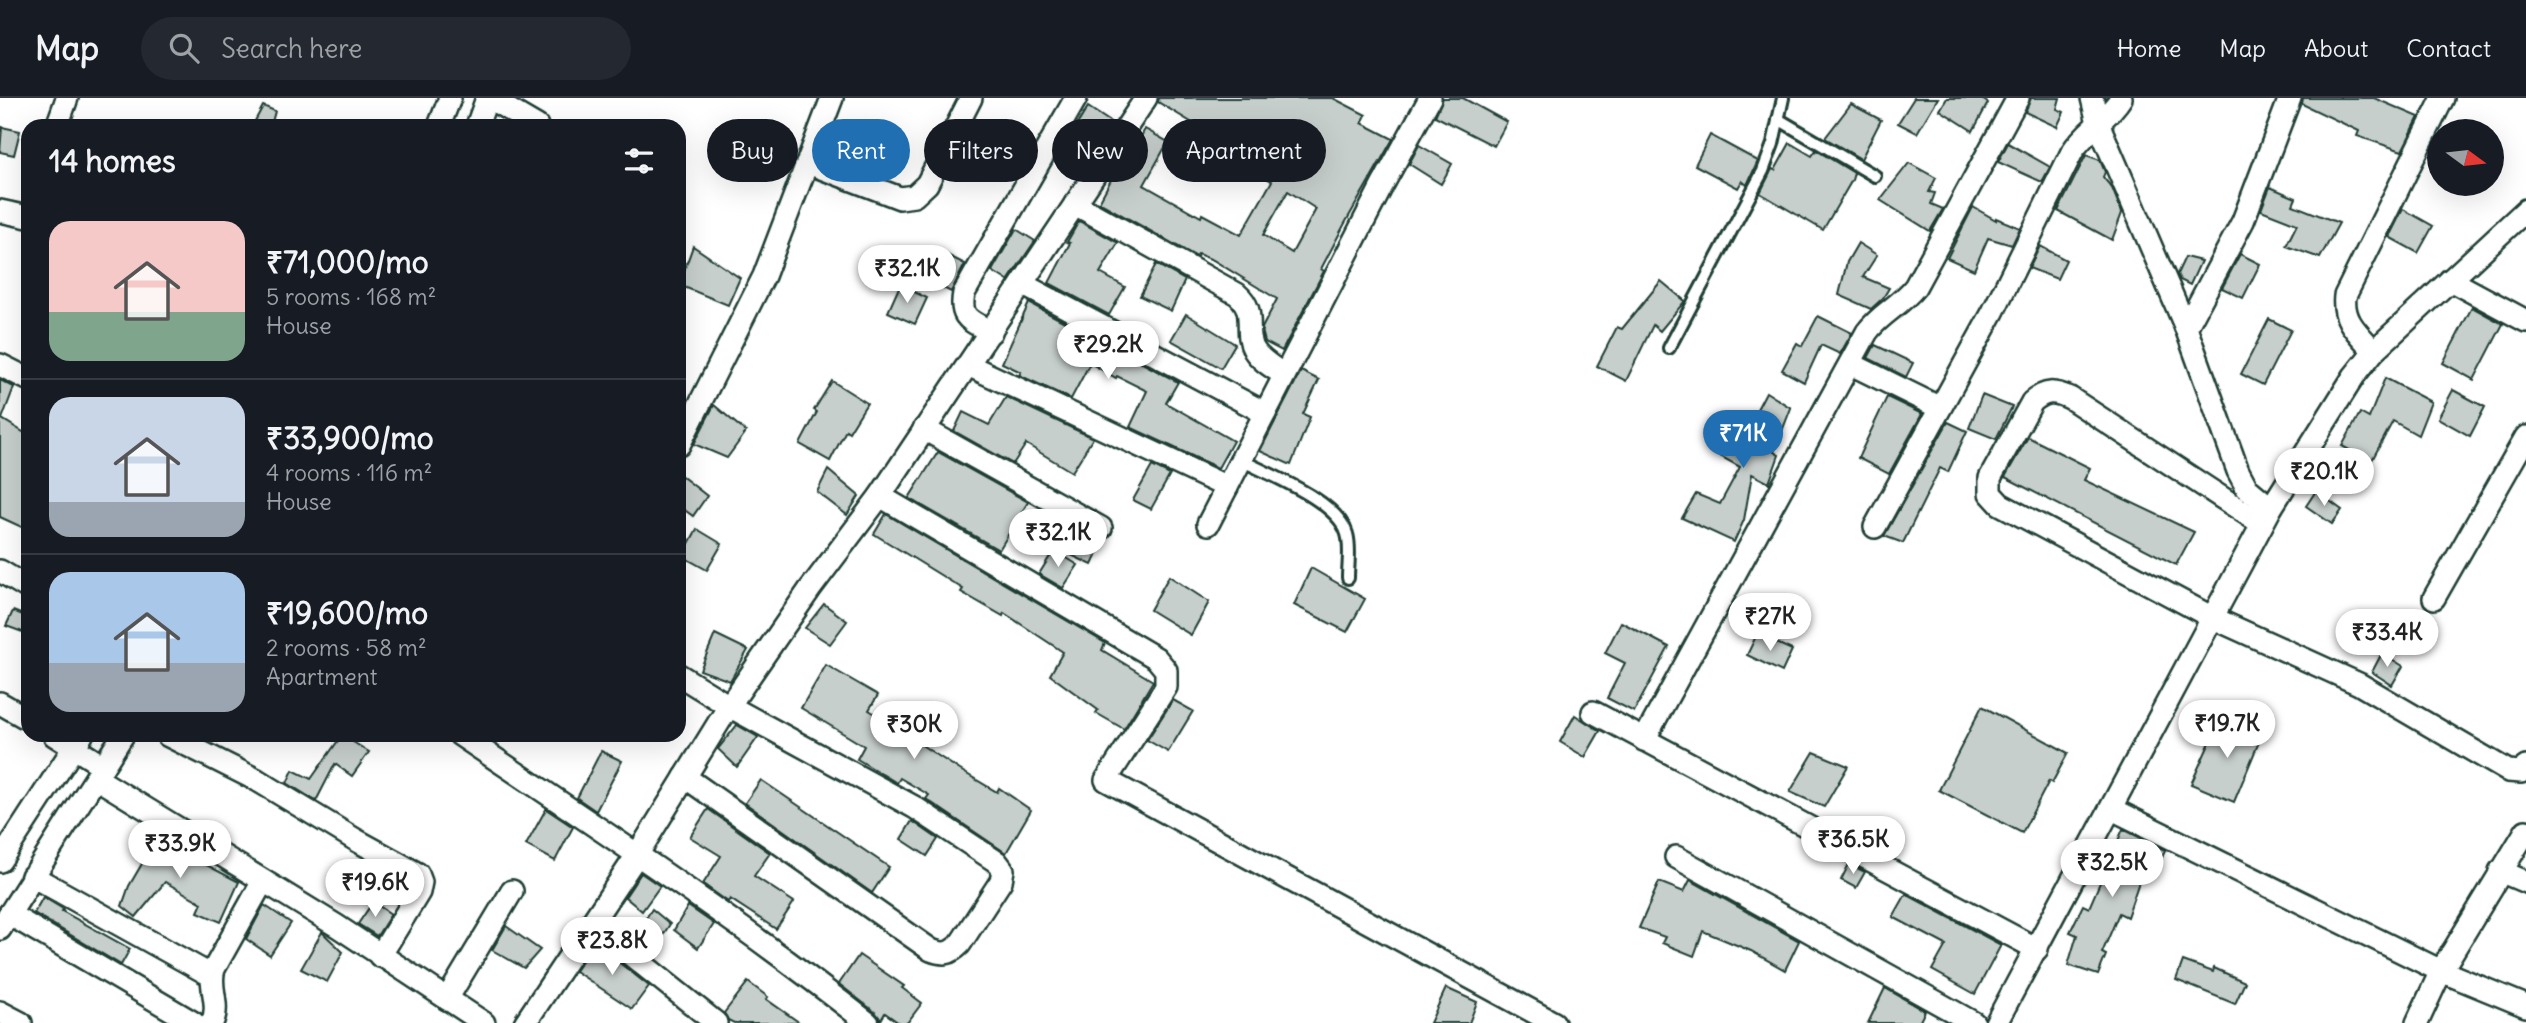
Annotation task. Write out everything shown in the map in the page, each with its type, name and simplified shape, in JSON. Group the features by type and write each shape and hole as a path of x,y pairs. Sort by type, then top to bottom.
{"street":[{"path":"60,119 67,98"},
{"path":"442,119 450,98"},
{"path":"480,119 488,98 525,119"},
{"path":"686,431 764,276 832,98"},
{"path":"808,163 900,198 914,196 928,184 971,98"},
{"path":"990,332 965,315 962,307 964,293 1076,98"},
{"path":"525,1023 637,855 729,706 810,589 880,496 1146,98"},
{"path":"1208,524 1430,98"},
{"path":"1644,740 1874,322 1907,297 1915,286 2018,98"},
{"path":"2092,98 2098,123 2186,328 2238,471 2267,516"},
{"path":"1875,527 1993,312 2072,152 2080,140 2112,112 2121,98"},
{"path":"2186,328 2238,230 2290,98"},
{"path":"2374,351 2348,322 2343,309 2345,296 2443,98"},
{"path":"1075,204 1237,294 1246,302 1254,350 1284,375"},
{"path":"1996,1023 2112,809 2211,617 2267,516 2354,376 2374,351 2526,210"},
{"path":"0,211 21,212"},
{"path":"2451,280 2526,321"},
{"path":"1022,284 1265,413"},
{"path":"1851,364 1940,408"},
{"path":"0,365 21,376"},
{"path":"968,365 1227,487"},
{"path":"2267,516 2070,398 2055,392 2042,393 2032,402 1990,478 1990,493 2000,505 2211,617 2359,684 2508,771 2524,771"},
{"path":"924,429 1101,528"},
{"path":"2434,598 2526,438"},
{"path":"880,496 1156,658 1166,670 1166,687 1106,780 1555,1023"},
{"path":"0,571 21,583"},
{"path":"685,777 931,950 942,954 951,952 960,944 1001,881 1003,870 997,862 930,816 729,706 686,679"},
{"path":"0,703 21,715"},
{"path":"1593,712 2037,949"},
{"path":"66,742 263,881 484,1023"},
{"path":"0,861 8,832 89,756 112,742"},
{"path":"181,742 257,780 418,874 421,882 419,892 380,956"},
{"path":"470,742 804,972 869,1023"},
{"path":"89,756 32,876 4,922 194,1023"},
{"path":"2112,809 2441,971 2526,1006"},
{"path":"2417,1023 2441,971 2526,831"},
{"path":"1676,857 1974,1023"},
{"path":"2500,871 2526,882"},
{"path":"32,876 212,976"},
{"path":"212,1023 217,1010 212,976 263,881"},
{"path":"447,999 512,891"},
{"path":"591,923 716,1023"},
{"path":"0,1012 21,1023"}],"lane":[{"path":"1669,348 1763,171 1773,144 1783,98"},
{"path":"1778,120 1875,176"},
{"path":"1241,460 1326,505 1348,535 1348,578"}],"building":[{"path":"1159,98 1333,98 1366,115 1362,123 1393,139 1344,225 1321,269 1324,271 1282,351 1265,342 1262,328 1277,299 1213,260 1198,254 1197,257 1099,202 1110,182 1146,182 1144,185 1201,217 1202,214 1241,235 1271,182 1326,182 1326,119 1186,119 1158,102","holes":["1288,191 1316,209 1292,253 1263,235"]},
{"path":"1443,98 1463,98 1507,122 1494,146 1435,116"},
{"path":"1914,98 1938,98 1917,133 1898,123"},
{"path":"1947,98 1980,98 1988,103 1973,131 1940,110"},
{"path":"2031,98 2060,98 2057,109 2064,112 2057,127 2025,112"},
{"path":"2303,98 2374,98 2419,117 2402,151 2357,136 2359,131 2302,104"},
{"path":"1851,104 1881,120 1861,159 1825,138"},
{"path":"263,106 275,111 273,119 256,119"},
{"path":"1088,107 1106,119 1081,119"},
{"path":"2,127 20,131 14,155 0,152"},
{"path":"1148,131 1162,139 1162,153 1148,178"},
{"path":"1710,135 1758,161 1747,185 1742,181 1738,188 1695,165"},
{"path":"1790,143 1812,156 1816,150 1854,173 1823,230 1760,193"},
{"path":"2008,143 2050,167 2042,182 1998,162"},
{"path":"1419,145 1452,164 1441,184 1409,164"},
{"path":"2086,155 2100,160 2105,172 2103,177 2112,188 2122,213 2112,240 2058,211"},
{"path":"1909,163 1936,178 1929,192 1935,193 1931,204 1943,209 1930,231 1880,200"},
{"path":"2270,187 2296,198 2293,205 2339,223 2320,258 2286,246 2297,224 2261,210"},
{"path":"1973,207 1996,220 2020,228 2012,245 1988,238 1974,270 1947,258"},
{"path":"2403,209 2433,226 2418,253 2389,237"},
{"path":"1079,221 1118,243 1100,273 1125,287 1109,315 1049,283"},
{"path":"1016,229 1035,241 1008,281 992,271"},
{"path":"1858,243 1877,255 1863,277 1889,288 1871,309 1839,295 1847,262"},
{"path":"693,246 740,278 728,305 686,288 686,266"},
{"path":"2040,246 2066,260 2057,279 2029,268"},
{"path":"943,253 965,264 951,292 929,281"},
{"path":"2240,254 2260,264 2243,298 2222,288"},
{"path":"2185,257 2201,261 2190,285 2180,280 2177,274"},
{"path":"1156,264 1185,280 1171,311 1140,296"},
{"path":"1661,281 1685,301 1660,331 1653,325 1626,381 1597,366 1617,327 1622,329"},
{"path":"900,285 927,298 915,324 888,312"},
{"path":"1029,303 1178,382 1166,403 1233,441 1218,468 1130,427 1147,391 1117,376 1116,378 1090,363 1071,399 1019,375 1021,372 1002,363"},
{"path":"2472,307 2503,324 2474,380 2443,363"},
{"path":"1186,314 1235,344 1221,368 1171,340"},
{"path":"1818,316 1852,333 1840,354 1821,345 1804,382 1782,370 1797,343 1802,346"},
{"path":"2269,319 2291,330 2263,385 2241,374"},
{"path":"1875,345 1913,363 1906,377 1868,358"},
{"path":"1301,371 1319,380 1303,414 1310,417 1291,465 1260,451"},
{"path":"2385,378 2431,402 2418,435 2393,421 2371,462 2342,446 2360,413 2369,418"},
{"path":"0,380 14,387 2,419 21,431 21,527 0,517"},
{"path":"832,381 867,403 849,432 846,430 830,461 800,444 817,412 814,410"},
{"path":"2453,390 2485,407 2470,436 2438,418"},
{"path":"1766,392 1791,408 1774,452 1779,455 1769,483 1752,474 1744,520 1734,542 1682,518 1696,494 1720,504 1740,467 1718,455 1735,428 1744,434"},
{"path":"1982,395 2012,407 1996,439 1969,428"},
{"path":"1006,397 1093,438 1072,472 1026,444 1013,464 954,431 963,412 989,425"},
{"path":"1887,397 1922,414 1889,474 1858,458"},
{"path":"714,405 746,432 727,458 694,444"},
{"path":"1948,422 1967,431 1948,472 1940,468 1903,543 1884,536"},
{"path":"2028,437 2090,468 2084,480 2194,532 2176,565 2005,477"},
{"path":"938,452 1028,502 999,550 909,498"},
{"path":"1152,466 1170,475 1151,509 1133,500"},
{"path":"828,470 859,496 847,515 817,492"},
{"path":"686,480 707,496 693,516 686,511"},
{"path":"2316,491 2342,510 2332,524 2306,506"},
{"path":"886,514 1105,643 1102,650 1153,681 1124,729 1096,713 1098,710 1050,675 1063,652 1004,613 1003,616 961,592 963,589 874,534"},
{"path":"697,529 722,544 707,570 686,558 686,549"},
{"path":"1082,532 1095,540 1104,540 1092,565 1071,555"},
{"path":"1054,550 1078,565 1063,588 1039,574"},
{"path":"1311,568 1365,599 1347,632 1294,605"},
{"path":"1169,576 1209,602 1191,635 1150,610"},
{"path":"824,604 847,621 830,644 805,628"},
{"path":"13,611 21,614 21,631 6,626"},
{"path":"1621,622 1669,647 1634,712 1607,698 1625,663 1605,653"},
{"path":"715,634 748,650 730,681 700,670"},
{"path":"1757,634 1792,650 1782,672 1747,655"},
{"path":"2382,653 2403,666 2392,685 2372,672"},
{"path":"826,665 878,695 869,710 960,770 997,792 999,788 1031,810 1006,853 926,799 929,795 900,778 897,783 857,759 864,746 801,708"},
{"path":"1173,700 1193,711 1168,752 1147,740"},
{"path":"1982,706 2068,753 2052,783 2049,781 2022,833 1939,790"},
{"path":"1575,715 1600,731 1585,757 1560,742"},
{"path":"2221,718 2261,737 2234,802 2191,784"},
{"path":"737,725 758,737 737,767 718,749"},
{"path":"337,742 353,742 369,752 352,776 335,764 316,801 287,783 293,770 311,779"},
{"path":"601,751 622,761 596,811 577,798"},
{"path":"1814,752 1848,766 1824,807 1790,792"},
{"path":"761,780 889,867 872,893 745,803"},
{"path":"546,809 573,827 555,861 526,845"},
{"path":"708,809 770,853 754,876 794,902 776,929 730,899 728,902 703,884 721,856 690,837"},
{"path":"912,821 938,839 927,856 901,839"},
{"path":"2123,829 2165,850 2155,876 2143,870 2127,917 2119,913 2102,953 2106,955 2098,975 2068,965 2077,935 2070,932 2083,905 2089,908"},
{"path":"160,833 178,844 176,849 239,882 221,922 198,912 202,903 165,882 136,917 122,906 129,886"},
{"path":"1849,864 1865,872 1856,888 1841,880"},
{"path":"641,873 660,886 642,911 625,897"},
{"path":"1690,880 1799,941 1785,970 1751,951 1703,931 1694,956 1662,943 1665,937 1639,928 1659,882 1684,892"},
{"path":"1906,894 2001,945 1975,994 1932,970 1946,945 1893,917"},
{"path":"43,897 63,909 62,911 130,949 121,965 34,913"},
{"path":"373,902 391,914 377,936 358,924"},
{"path":"264,905 291,923 270,955 246,939"},
{"path":"688,906 714,924 698,948 674,930"},
{"path":"652,909 670,924 651,954 632,939"},
{"path":"506,926 540,950 524,968 492,950"},
{"path":"322,932 343,952 327,982 301,969"},
{"path":"594,943 649,986 632,1009 575,971"},
{"path":"859,955 904,986 902,988 922,1003 907,1023 899,1023 885,1013 881,1020 839,984"},
{"path":"2183,961 2213,972 2214,968 2245,982 2235,1004 2176,980"},
{"path":"748,982 768,997 766,999 800,1023 734,1023 728,1020 724,1013"},
{"path":"1446,988 1477,1002 1469,1023 1430,1023"},
{"path":"1885,988 1925,1011 1919,1023 1868,1023"}]}
